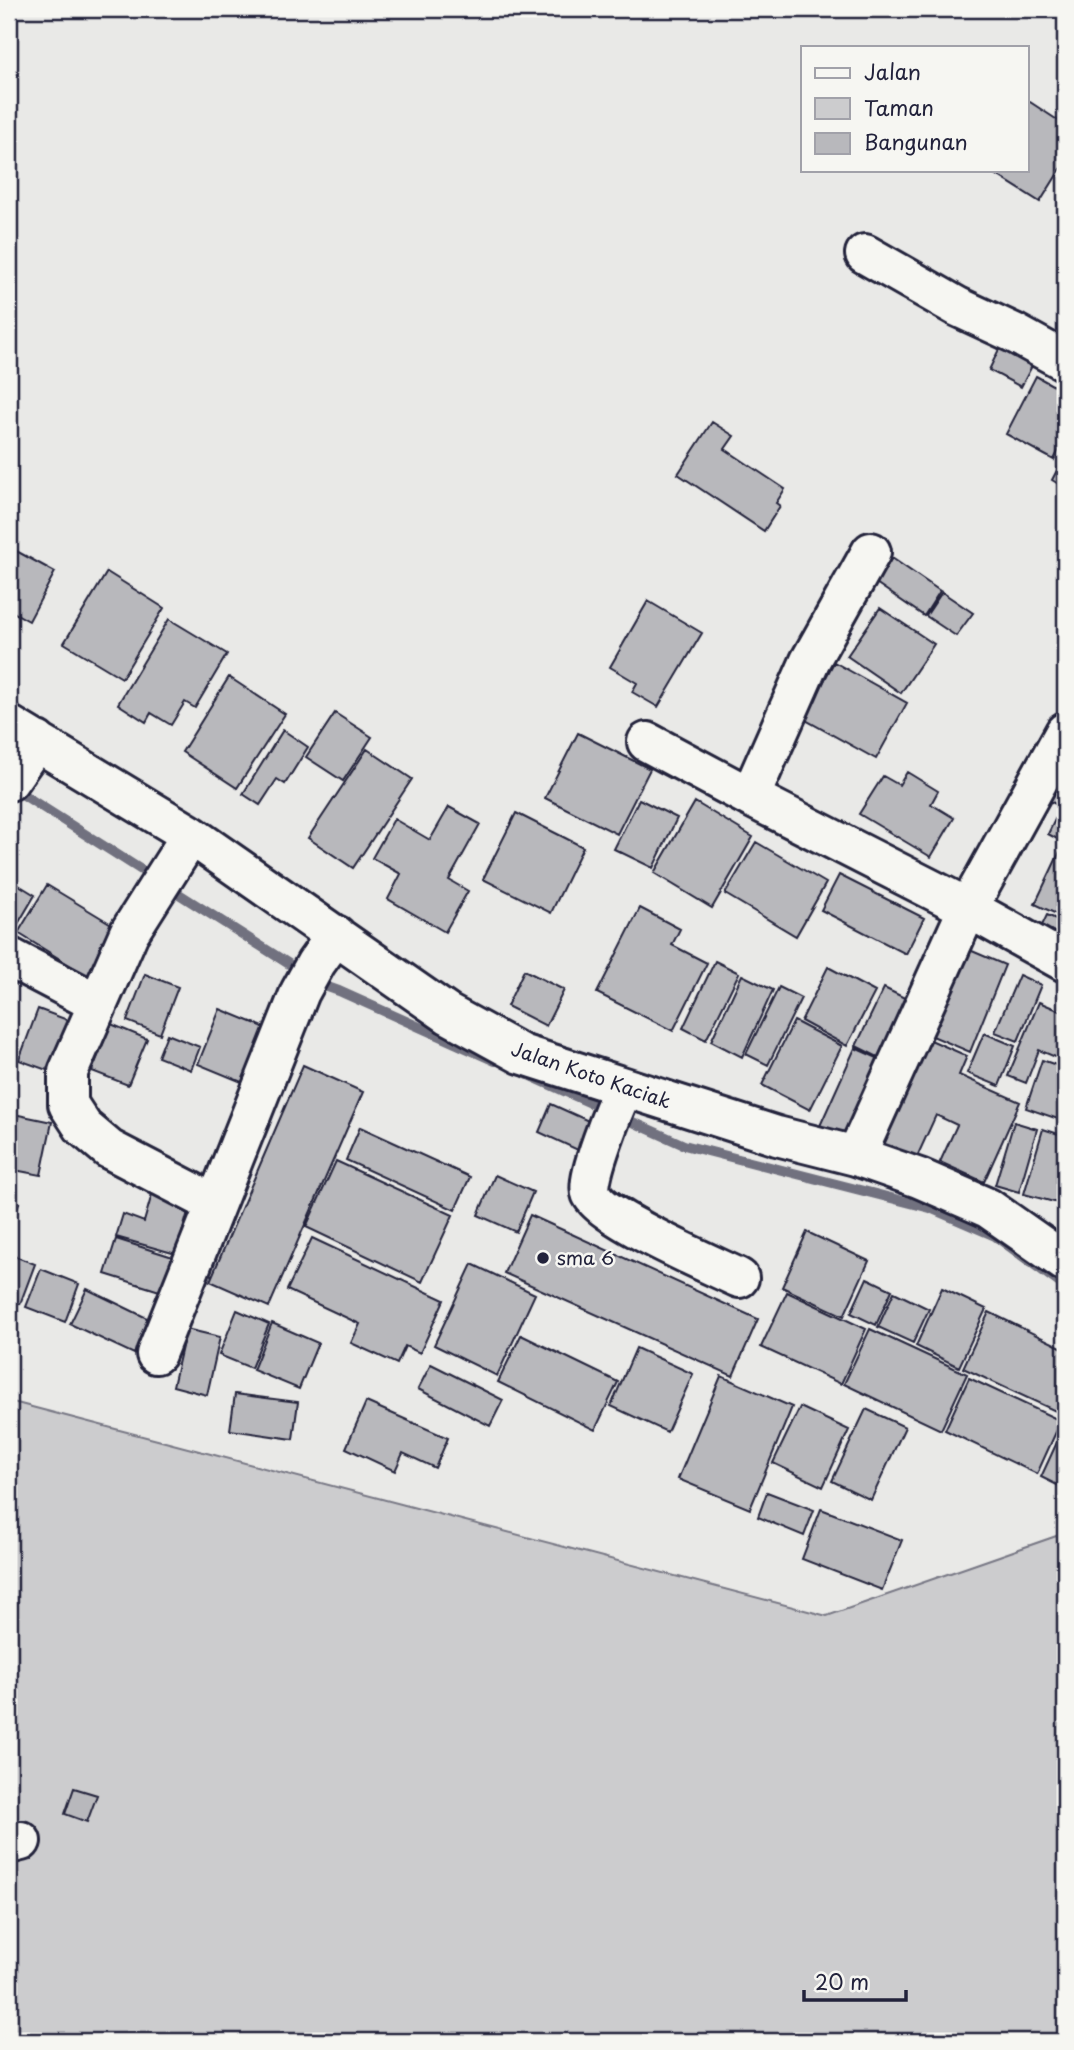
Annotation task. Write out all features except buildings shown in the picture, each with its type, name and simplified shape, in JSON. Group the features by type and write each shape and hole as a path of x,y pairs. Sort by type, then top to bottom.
{"street":[{"path":"865,254 958,307 1065,361"},
{"path":"750,797 810,662 872,552"},
{"path":"856,1156 968,908 1065,732"},
{"path":"647,742 968,908 1065,962"},
{"name":"Jalan Koto Kaciak","path":"19,752 186,843 317,963 448,1014 616,1105 777,1136 856,1156 919,1178 988,1208 1065,1262"},
{"path":"186,843 129,933 97,1003 68,1072 68,1104 83,1127 109,1149 215,1204"},
{"path":"9,957 97,1003"},
{"path":"156,1354 215,1204 317,963"},
{"path":"616,1105 590,1179 590,1193 600,1205 631,1225 739,1278"}],"green space":[{"path":"9,1401 827,1616 1065,1533 1065,2041 9,2041"}],"waterway":[{"path":"11,787 322,985 495,1061"},
{"path":"526,1074 684,1145 930,1208 995,1236 1065,1287"}],"place":[{"name":"sma 6","path":"543,1258"}]}
